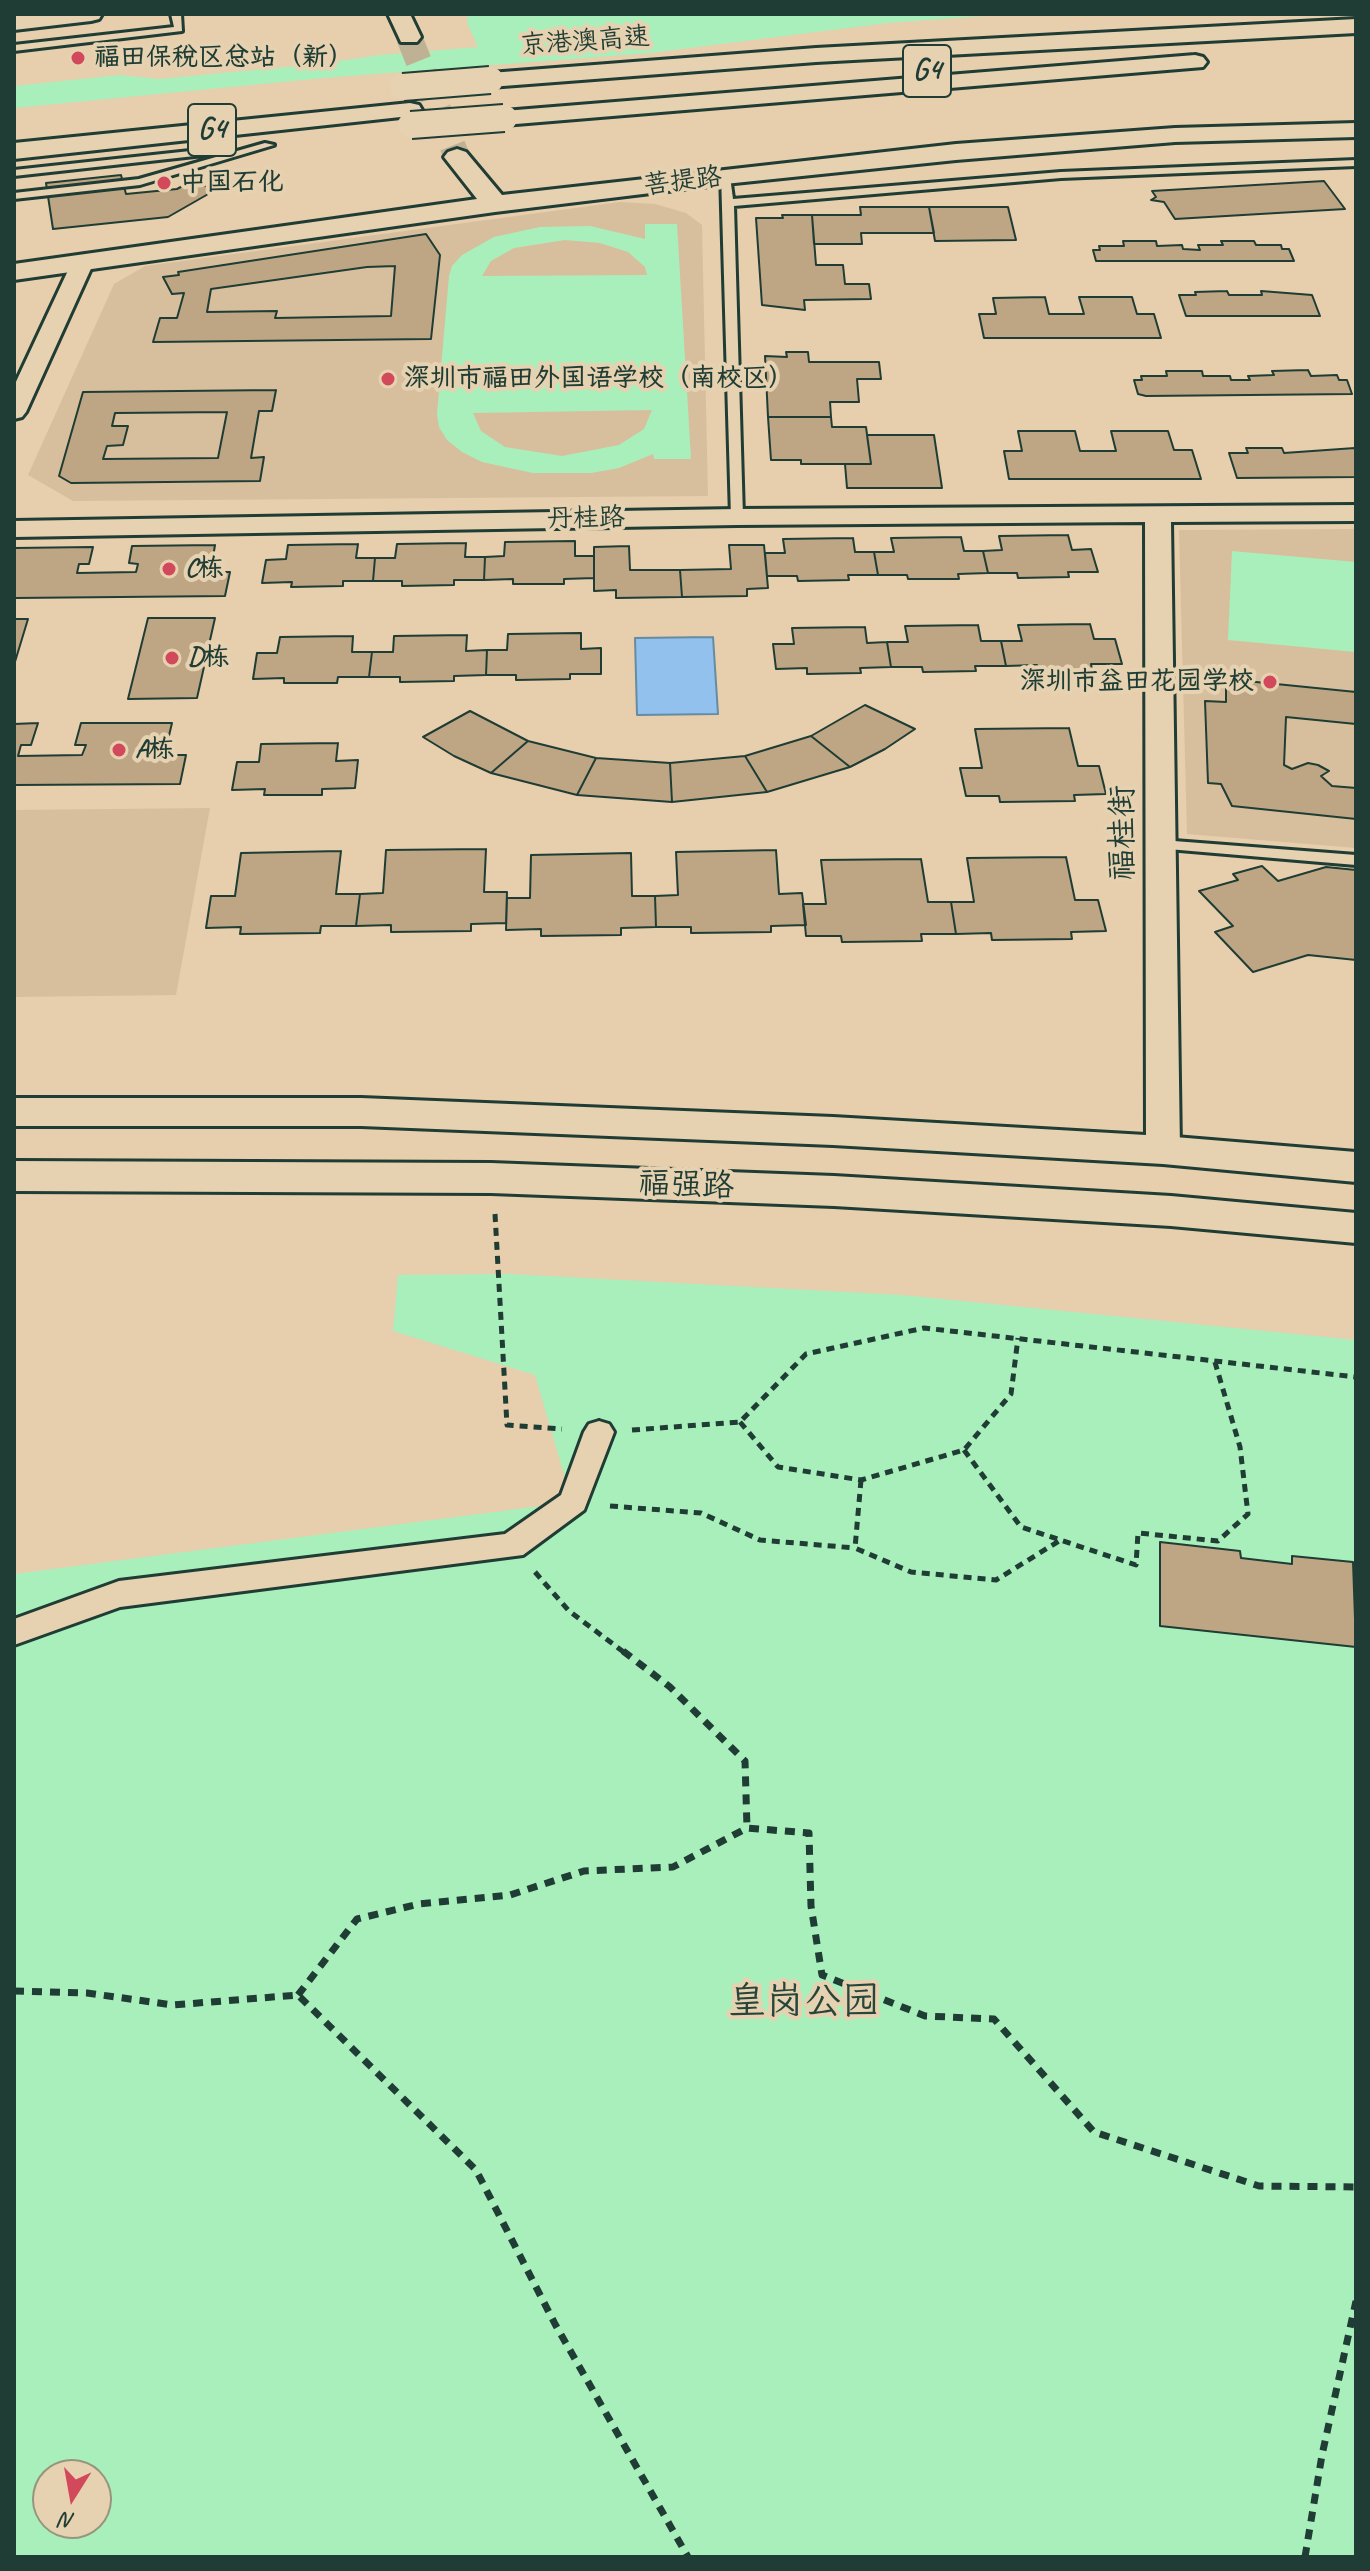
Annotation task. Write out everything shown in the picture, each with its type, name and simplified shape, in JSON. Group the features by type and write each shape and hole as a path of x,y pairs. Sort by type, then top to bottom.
{"main road":[{"path":"14,23 91,14"},
{"path":"399,14 409,37"},
{"path":"626,69 952,27 1225,14"},
{"path":"1301,53 1353,41"},
{"name":"京港澳高速","path":"408,107 490,80 832,54 1353,41"},
{"name":"京港澳高速","path":"501,111 926,71 1353,41"},
{"path":"269,145 408,107 501,111 1042,77 1225,60"},
{"name":"G4","path":"373,90 408,107"},
{"name":"G4","path":"14,151 408,107"},
{"name":"菩提路","path":"14,272 495,204 725,176 956,152 1175,135 1356,130"},
{"path":"488,154 500,182 495,204"},
{"path":"457,157 495,204"},
{"name":"福强路","path":"14,1112 361,1112 833,1131 1163,1150 1356,1167"},
{"name":"福强路","path":"14,1176 491,1178 849,1192 1171,1211 1356,1228"}],"street":[{"path":"14,412 83,262"},
{"name":"丹桂路","path":"14,529 737,517 1356,513"},
{"name":"福桂街","path":"1158,515 1163,1150"},
{"path":"14,1632 119,1594 512,1546 573,1502 599,1432"}],"lane":[{"path":"14,48 179,29 176,14"},
{"path":"14,173 269,145"},
{"path":"14,196 140,182 269,145"},
{"path":"728,203 1061,175 1356,163"},
{"path":"725,176 737,517"},
{"path":"1161,845 1356,860"}],"path":[{"path":"491,1178 507,1425 599,1432 740,1422 806,1354 924,1328 1356,1377"},
{"path":"740,1422 778,1467 861,1480 964,1450 1011,1394 1018,1338"},
{"path":"964,1450 1021,1527 1136,1565 1138,1533 1218,1541 1248,1514 1240,1447 1214,1359"},
{"path":"855,1548 861,1480"},
{"path":"573,1502 701,1513 760,1540 855,1548 911,1572 996,1580 1060,1540"},
{"path":"512,1546 569,1611 670,1687 745,1761 747,1828"},
{"path":"14,1991 87,1993 173,2005 298,1995 357,1919 419,1904 510,1895 584,1871 673,1867 747,1828 809,1833 811,1906 822,1975 925,2016 994,2019 1094,2132 1259,2186 1356,2187"},
{"path":"298,1995 476,2170 555,2324 688,2557"},
{"path":"1305,2557 1322,2455 1356,2301"}],"shaded area":[{"name":"深圳市福田外国语学校（南校区）","path":"620,202 655,204 686,213 702,225 708,496 73,501 28,475 114,284 145,266"},
{"name":"深圳市益田花园学校","path":"1356,529 1356,848 1187,834 1179,530"},
{"path":"210,808 176,995 14,997 14,810"}],"green space":[{"path":"468,14 1011,14 887,23 650,53 324,78 14,108 14,86 120,75 159,79 478,47 467,23"},
{"path":"645,224 677,224 691,459 654,459 653,454 619,468 591,473 533,473 482,462 447,440 439,427 437,414 449,276 452,266 462,255 494,237 540,227 590,226 645,239","holes":["565,240 600,243 628,252 645,267 647,275 482,276 491,261 514,248","652,410 644,429 619,445 562,456 505,447 481,431 473,413"]},
{"path":"1232,551 1356,562 1356,652 1228,640"},
{"name":"皇岗公园","path":"510,1274 902,1295 1356,1340 1356,2557 14,2557 14,1574 572,1502 535,1375 393,1331 398,1275"}],"water":[{"path":"713,637 718,714 637,715 635,638"}],"building":[{"path":"121,175 126,194 177,189 190,182 217,189 168,217 53,229 46,183"},
{"path":"1324,181 1345,209 1175,219 1164,202 1151,200 1156,197 1152,191"},
{"path":"860,207 929,207 934,233 861,233 862,244 814,244 812,215 861,215"},
{"path":"929,207 1008,207 1016,240 935,241"},
{"path":"782,215 812,215 816,265 843,265 845,284 869,284 871,299 804,300 805,310 762,305 756,218 783,218"},
{"path":"426,234 440,255 431,339 153,342 160,318 177,318 184,293 172,294 163,277 179,275 178,272","holes":["395,266 391,316 275,318 277,311 207,312 211,289 367,267"]},
{"path":"1123,241 1156,241 1157,246 1182,245 1183,249 1200,250 1198,245 1223,245 1221,241 1254,241 1256,245 1281,245 1282,249 1289,249 1294,261 1096,261 1093,250 1100,250 1099,246 1124,246"},
{"path":"1227,291 1229,295 1262,295 1261,291 1312,295 1320,316 1186,316 1179,295"},
{"path":"1045,297 1049,314 1084,314 1079,297 1132,297 1137,314 1154,314 1161,338 984,338 979,314 996,314 993,298"},
{"path":"786,352 808,352 809,362 879,362 881,379 857,379 859,402 830,402 831,417 768,417 765,356 787,357"},
{"path":"1308,370 1311,376 1337,375 1339,380 1347,380 1352,394 1146,396 1138,394 1134,380 1142,380 1141,376 1167,376 1166,371 1202,371 1203,376 1250,380 1248,376 1274,375 1272,371"},
{"path":"276,390 272,411 259,411 251,458 264,457 260,481 71,483 59,476 83,392","holes":["227,412 218,458 103,459 107,446 123,445 128,426 112,426 115,413"]},
{"path":"768,417 831,417 832,427 866,427 871,464 801,464 801,460 771,460"},
{"path":"1018,431 1075,431 1080,451 1116,451 1111,431 1168,431 1174,450 1192,450 1201,479 1009,479 1004,451 1022,451"},
{"path":"867,435 934,435 942,488 847,488 845,464 871,464"},
{"path":"1246,448 1282,448 1284,453 1355,448 1356,477 1237,478 1229,453 1248,453"},
{"path":"1068,535 1072,550 1091,549 1098,572 1068,572 1069,577 1018,578 1017,573 988,573 983,551 1002,550 999,536"},
{"path":"961,537 964,551 983,551 988,573 958,574 959,579 908,579 907,575 878,575 874,552 894,552 891,538"},
{"path":"853,538 855,552 874,552 878,575 848,575 849,580 798,581 797,576 767,576 765,553 785,553 783,539"},
{"path":"575,541 575,556 594,556 594,578 564,579 564,584 513,584 513,579 484,580 485,557 504,556 505,542"},
{"path":"466,543 465,557 485,557 484,580 454,580 454,585 402,586 402,581 373,581 375,558 395,558 397,544"},
{"path":"358,544 356,558 375,558 373,581 343,581 343,586 291,587 292,582 262,583 266,560 286,559 288,545"},
{"name":"C栋","path":"215,545 212,563 203,563 201,572 230,572 225,596 14,598 14,548 93,547 89,564 79,564 77,573 136,572 138,564 129,563 132,546"},
{"path":"729,545 764,545 768,588 747,589 747,596 682,597 680,570 731,569"},
{"path":"629,546 630,570 680,570 682,597 616,598 616,590 594,591 594,547"},
{"name":"D栋","path":"148,618 215,618 197,698 128,699"},
{"path":"14,619 28,619 14,665"},
{"path":"1090,624 1094,639 1115,639 1122,664 1091,664 1092,670 1038,670 1037,665 1006,666 1001,641 1022,641 1018,625"},
{"path":"978,625 981,641 1001,641 1006,666 975,666 976,671 923,672 922,667 891,667 887,642 908,642 905,626"},
{"path":"865,627 867,643 887,642 891,667 860,668 861,673 807,674 807,668 776,669 773,644 794,644 792,628"},
{"path":"581,633 581,649 601,648 601,674 570,674 570,679 516,680 516,675 486,675 487,650 507,650 508,634"},
{"path":"467,635 466,651 487,650 486,675 454,676 454,681 400,682 400,677 369,677 372,652 393,652 394,636"},
{"path":"353,636 352,652 372,652 369,677 338,677 337,683 284,683 284,678 253,679 257,653 277,653 280,637"},
{"path":"1226,679 1356,692 1356,724 1286,717 1284,765 1292,769 1308,763 1318,765 1329,771 1321,776 1332,786 1356,788 1356,819 1232,806 1221,784 1208,783 1205,701 1226,702"},
{"path":"865,705 915,729 850,767 811,736"},
{"path":"470,711 528,741 491,773 423,737"},
{"name":"A栋","path":"38,723 31,745 21,745 18,756 82,755 86,745 75,745 81,723 172,723 167,744 156,744 154,755 186,755 180,784 14,785 14,724"},
{"path":"1069,728 1078,766 1099,766 1106,794 1074,795 1075,801 1000,802 999,796 966,796 960,768 982,768 975,729"},
{"path":"811,736 850,767 767,792 745,756"},
{"path":"528,741 596,758 577,795 491,773"},
{"path":"338,743 336,761 358,760 355,788 322,789 322,795 264,795 265,789 232,790 237,762 259,762 261,744"},
{"path":"745,756 767,792 672,802 670,763"},
{"path":"596,758 670,763 672,802 577,795"},
{"path":"486,849 484,892 507,892 506,923 471,924 471,931 391,932 391,925 356,926 360,894 383,893 386,850"},
{"path":"776,850 779,894 802,893 806,925 771,926 771,932 691,933 691,927 656,927 655,896 678,895 676,852"},
{"path":"341,851 336,894 360,894 356,926 321,926 320,933 240,934 241,927 206,928 211,896 235,896 241,853"},
{"path":"631,853 632,896 655,896 656,927 621,928 621,935 541,936 541,929 506,930 507,898 530,898 531,855"},
{"path":"1066,857 1075,900 1098,900 1106,931 1071,932 1072,939 992,940 991,933 956,934 951,902 974,902 967,858"},
{"path":"921,859 928,902 951,902 956,934 921,934 922,941 842,942 841,936 806,936 803,904 826,904 821,860"},
{"path":"1262,866 1278,881 1326,867 1356,870 1356,960 1308,955 1253,972 1215,932 1233,926 1199,891 1238,880 1233,874"},
{"path":"1160,1542 1240,1551 1241,1558 1292,1564 1292,1556 1353,1562 1356,1647 1160,1626"}],"tunnel":[{"path":"409,37 457,157"}],"place":[{"name":"福田保税区总站（新）","path":"78,58"},
{"name":"中国石化","path":"164,183"},
{"name":"深圳市福田外国语学校（南校区）","path":"388,379"},
{"name":"C栋","path":"169,569"},
{"name":"D栋","path":"172,658"},
{"name":"深圳市益田花园学校","path":"1270,682"},
{"name":"A栋","path":"119,750"}]}
